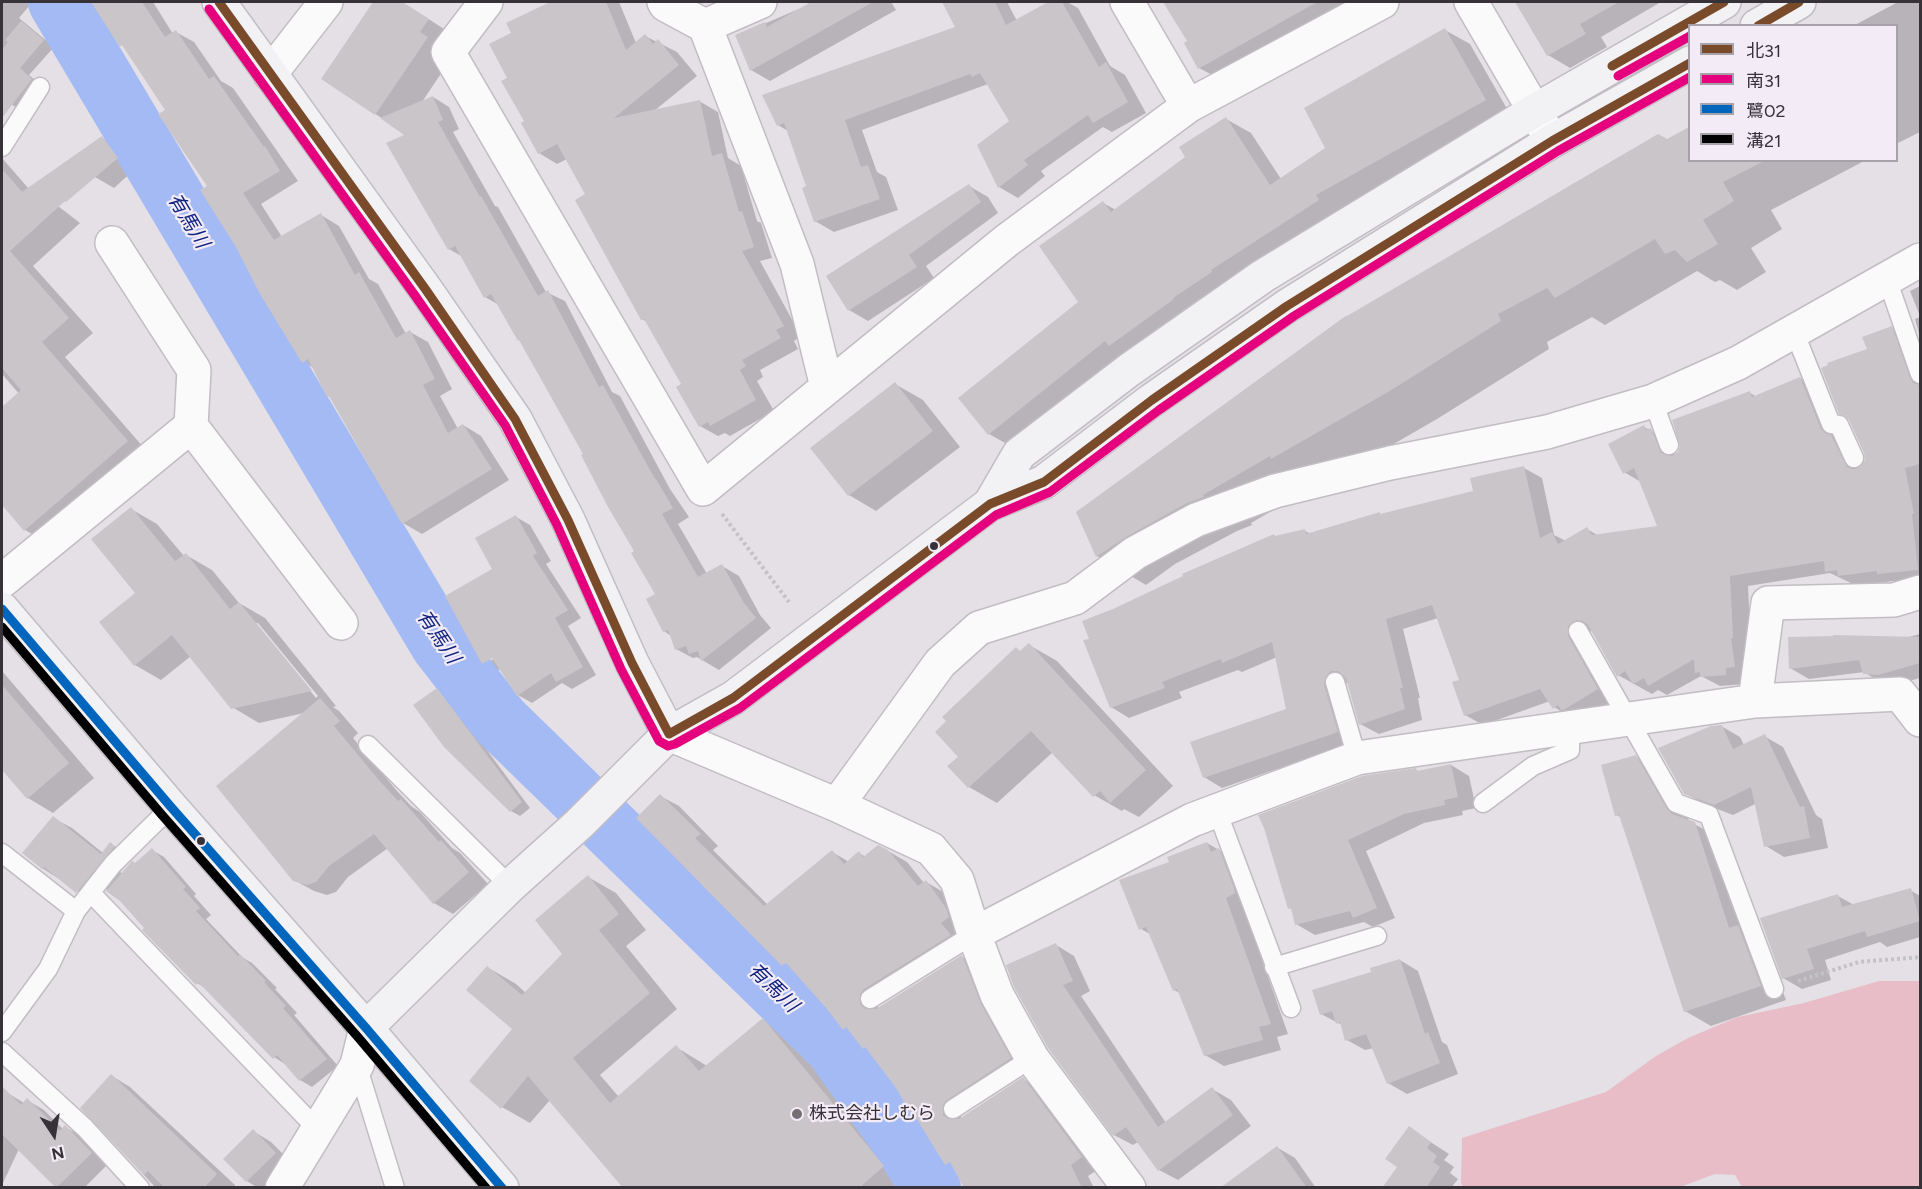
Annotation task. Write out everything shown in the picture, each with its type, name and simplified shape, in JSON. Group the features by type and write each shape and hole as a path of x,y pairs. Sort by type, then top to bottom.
{"street":[{"path":"219,2 426,290 515,419 568,520 632,663 669,734 837,805 931,849 957,879 974,934 997,994 1032,1058 1129,1188"},
{"path":"270,74 326,2"},
{"path":"486,2 448,52 703,489 1006,241 1188,106 1382,2"},
{"path":"664,2 705,26 797,264 827,387"},
{"path":"705,26 760,2"},
{"path":"1127,2 1188,106"},
{"path":"1472,2 1552,141"},
{"path":"990,504 1018,454 1129,370 1263,276 1534,111 1724,2"},
{"path":"1760,24 1799,2"},
{"path":"282,1188 357,1065 366,1028 510,886 611,793 669,734 733,698 990,504 1044,482 1152,400 1287,306 1552,141 1688,64"},
{"path":"112,243 194,370 191,426 341,623"},
{"path":"837,805 940,663 979,628 1076,598 1136,553 1196,520 1275,491 1390,464 1547,432 1653,401 1737,363 1920,260"},
{"path":"2,581 191,426"},
{"path":"1755,701 1768,603 1894,600 1920,592"},
{"path":"2,609 502,1188"},
{"path":"974,934 1192,820 1357,758 1755,701 1900,694 1920,720"}],"lane":[{"path":"2,147 40,87"},
{"path":"1887,279 1920,374"},
{"path":"1794,331 1831,424 1839,425 1854,458"},
{"path":"1653,401 1670,445"},
{"path":"1578,631 1676,803 1709,814 1774,989"},
{"path":"1335,682 1357,758"},
{"path":"1483,803 1533,766 1570,750 1570,727"},
{"path":"368,745 510,886"},
{"path":"2,1032 48,969 76,911 113,864 171,807"},
{"path":"1217,811 1291,1008"},
{"path":"2,853 76,911"},
{"path":"91,893 318,1130"},
{"path":"870,999 974,934"},
{"path":"1274,967 1377,936"},
{"path":"2,1052 85,1128 140,1188"},
{"path":"953,1109 1032,1058"},
{"path":"357,1065 395,1188"}],"path":[{"path":"703,489 789,602"},
{"path":"1774,989 1859,962 1920,957"}],"shaded area":[{"path":"1879,981 1920,981 1920,1187 1742,1187 1735,1175 1715,1174 1680,1187 1463,1187 1461,1183 1462,1138 1606,1092 1656,1056 1688,1038 1738,1017 1804,1003"}],"building":[{"path":"91,2 142,2 165,37 176,30 209,79 214,76 265,146 280,171 243,193 274,240 321,213 355,275 359,272 396,338 410,330 435,379 423,385 448,433 463,424 492,469 402,524 329,396 327,397 308,359 302,363 260,294 236,247 200,190 207,186 158,114 165,110"},
{"path":"373,2 402,2 429,19 420,32 428,37 375,115 321,79"},
{"path":"550,2 606,2 626,50 645,34 653,44 658,39 679,65 614,118 700,100 712,156 722,153 739,212 742,211 754,247 742,251 784,326 776,330 781,338 742,360 746,366 740,370 756,400 710,426 708,422 699,427 676,387 681,384 644,319 641,320 575,200 585,194 557,144 538,154 521,123 524,121 501,81 507,78 489,44 511,33 506,23"},
{"path":"811,2 873,2 750,71 735,35 765,22 767,27"},
{"path":"942,2 995,2 1006,25 1048,2 1062,2 1099,67 1106,62 1128,102 1093,123 1088,115 1024,160 1028,165 998,188 977,145 1009,121 980,73 972,77 970,74 845,120 861,167 868,165 880,199 814,222 802,188 806,186 784,123 777,126 762,95 955,27"},
{"path":"1163,2 1317,2 1198,69 1184,43 1187,41"},
{"path":"1515,2 1619,2 1580,24 1586,34 1547,56"},
{"path":"21,21 44,40 20,68 32,79 2,118 2,50 8,42 5,40"},
{"path":"1445,28 1486,100 1316,195 1319,200 1211,270 1212,272 1109,346 1105,341 988,435 958,398 1078,302 1039,246 1103,201 1111,212 1185,157 1179,147 1226,117 1270,185 1325,148 1304,108"},
{"path":"433,96 443,120 438,122 480,197 538,296 548,290 599,387 603,385 673,508 662,514 698,577 722,564 744,603 756,618 701,661 698,651 689,654 686,646 675,650 668,630 663,632 646,599 655,594 631,553 634,551 519,340 491,294 484,298 455,246 448,250 386,143 404,135 380,118"},
{"path":"1688,128 1688,162 1762,162 1723,182 1734,201 1703,220 1718,244 1687,262 1675,250 1665,254 1655,239 1555,298 1547,288 1498,314 1501,321 1388,392 1271,459 1270,456 1203,495 1204,497 1187,503 1126,537 1096,557 1076,512 1347,315 1658,134 1667,139"},
{"path":"102,136 118,158 65,201 10,251 69,318 42,342 128,441 24,531 2,505 2,407 21,390 2,368 2,169 22,192"},
{"path":"969,184 981,202 909,255 917,267 848,311 826,276"},
{"path":"1892,326 1910,378 1913,383 1920,385 1920,464 1905,468 1914,514 1912,514 1918,570 1877,574 1877,571 1838,576 1837,570 1825,572 1824,561 1730,576 1733,638 1731,638 1735,667 1726,668 1726,675 1700,677 1700,672 1695,673 1694,659 1648,686 1644,678 1633,684 1625,671 1617,677 1588,625 1577,620 1568,626 1568,636 1598,689 1561,710 1558,705 1553,709 1540,689 1464,716 1452,682 1459,680 1432,605 1386,619 1403,688 1400,688 1405,709 1359,725 1346,678 1338,671 1331,671 1324,685 1338,732 1203,778 1190,742 1286,709 1272,642 1222,663 1221,659 1162,682 1165,688 1110,708 1083,640 1089,639 1082,621 1113,609 1183,576 1182,574 1274,534 1275,536 1305,529 1306,534 1380,512 1380,514 1473,491 1470,478 1524,466 1540,538 1552,532 1558,544 1587,527 1592,535 1657,526 1634,468 1623,474 1608,444 1644,425 1646,430 1651,428 1661,453 1672,456 1678,452 1680,446 1672,420 1750,391 1752,397 1800,377 1821,429 1831,435 1847,467 1859,468 1865,460 1864,453 1849,420 1839,414 1821,368 1828,365 1827,363 1867,349 1862,337"},
{"path":"895,382 933,431 848,496 810,448"},
{"path":"131,507 175,561 186,553 230,609 239,602 312,691 231,709 172,635 134,666 99,622 135,593 91,539"},
{"path":"516,515 537,553 533,556 568,610 555,618 583,667 556,682 551,673 517,696 492,658 482,664 445,596 492,569 475,538"},
{"path":"1833,635 1920,637 1920,663 1878,675 1863,674 1859,660 1789,669 1788,637"},
{"path":"1029,643 1146,770 1110,803 1100,791 1093,797 1031,731 968,788 947,766 958,757 935,732 946,721 942,717 1016,647 1020,651"},
{"path":"2,685 69,763 27,799 2,770"},
{"path":"437,688 522,802 510,812 444,747 413,705"},
{"path":"320,698 340,721 334,726 378,779 398,801 401,799 469,872 433,904 374,834 329,866 316,882 307,885 293,881 216,786"},
{"path":"1722,725 1733,749 1765,734 1800,807 1804,806 1810,838 1764,847 1751,787 1714,805 1684,794 1658,748 1711,726"},
{"path":"1636,755 1667,809 1672,814 1695,822 1729,928 1738,925 1761,986 1684,1012 1619,815 1615,816 1601,765"},
{"path":"1451,764 1458,797 1444,800 1445,805 1404,814 1348,840 1377,908 1353,918 1350,911 1295,925 1258,815 1362,776 1416,768 1417,771"},
{"path":"660,794 701,834 695,838 764,906 832,850 844,864 859,851 863,857 878,845 888,850 918,886 926,880 946,908 949,917 941,923 951,935 864,989 860,994 860,1004 865,1009 876,1009 962,955 981,1004 1011,1058 947,1100 943,1104 943,1115 948,1119 959,1119 1023,1077 1082,1157 1071,1165 1082,1188 964,1188 950,1162 945,1165 913,1113 911,1114 896,1088 865,1047 863,1049 846,1027 843,1030 786,963 782,966 636,818"},
{"path":"53,816 101,854 110,842 115,846 76,893 44,867 42,869 22,853"},
{"path":"1207,842 1211,852 1219,848 1234,888 1235,893 1226,898 1271,1024 1259,1027 1263,1040 1204,1056 1177,989 1173,991 1146,927 1139,930 1119,880 1169,862 1167,857"},
{"path":"152,848 186,887 183,889 200,908 196,911 238,956 240,954 266,981 264,982 286,1006 283,1008 327,1059 299,1081 277,1055 273,1059 198,982 196,985 142,930 144,928 120,901 106,891 132,861 135,863"},
{"path":"588,875 619,914 599,930 650,993 573,1058 610,1103 676,1045 699,1071 763,1018 884,1166 859,1188 623,1188 528,1076 501,1109 469,1081 512,1029 466,990 487,966 522,995 562,954 535,920"},
{"path":"1911,888 1920,921 1867,937 1865,931 1807,949 1814,969 1782,979 1760,918 1838,894 1842,907"},
{"path":"1056,943 1073,981 1063,985 1158,1127 1212,1087 1233,1115 1158,1171 1126,1127 1113,1136 1048,1048 1014,987 1006,965"},
{"path":"1400,959 1425,1034 1428,1032 1440,1063 1387,1084 1366,1034 1345,1041 1340,1022 1336,1024 1332,1011 1320,1015 1312,990 1371,972 1370,968"},
{"path":"111,1074 217,1174 204,1188 165,1188 148,1171 144,1175 80,1108"},
{"path":"2,1086 21,1105 27,1098 60,1131 65,1125 92,1153 56,1188 2,1134"},
{"path":"1409,1126 1431,1142 1427,1148 1437,1156 1433,1162 1440,1167 1426,1188 1382,1188 1397,1167 1385,1159"},
{"path":"253,1129 276,1153 246,1182 223,1159"},
{"path":"1277,1146 1307,1188 1220,1188"}],"waterway":[{"name":"有馬川","path":"58,2 440,644 500,721 834,1046 900,1138 931,1188"}],"transit line":[{"name":"北31","path":"219,2 426,290 515,419 568,520 632,663 669,734 733,698 990,504 1044,482 1152,400 1287,306 1552,141 1688,64"},
{"name":"北31","path":"1612,66 1724,2"},
{"name":"北31","path":"1761,24 1799,2"},
{"name":"南31","path":"209,9 505,425 557,525 621,669 659,741 668,746 740,708 996,515 1050,492 1159,410 1294,316 1558,151 1688,78"},
{"name":"南31","path":"1618,76 1688,37"},
{"name":"鷺02","path":"2,609 502,1188"},
{"name":"溝21","path":"2,627 486,1188"}],"place":[{"name":"株式会社しむら","path":"797,1114"}]}
